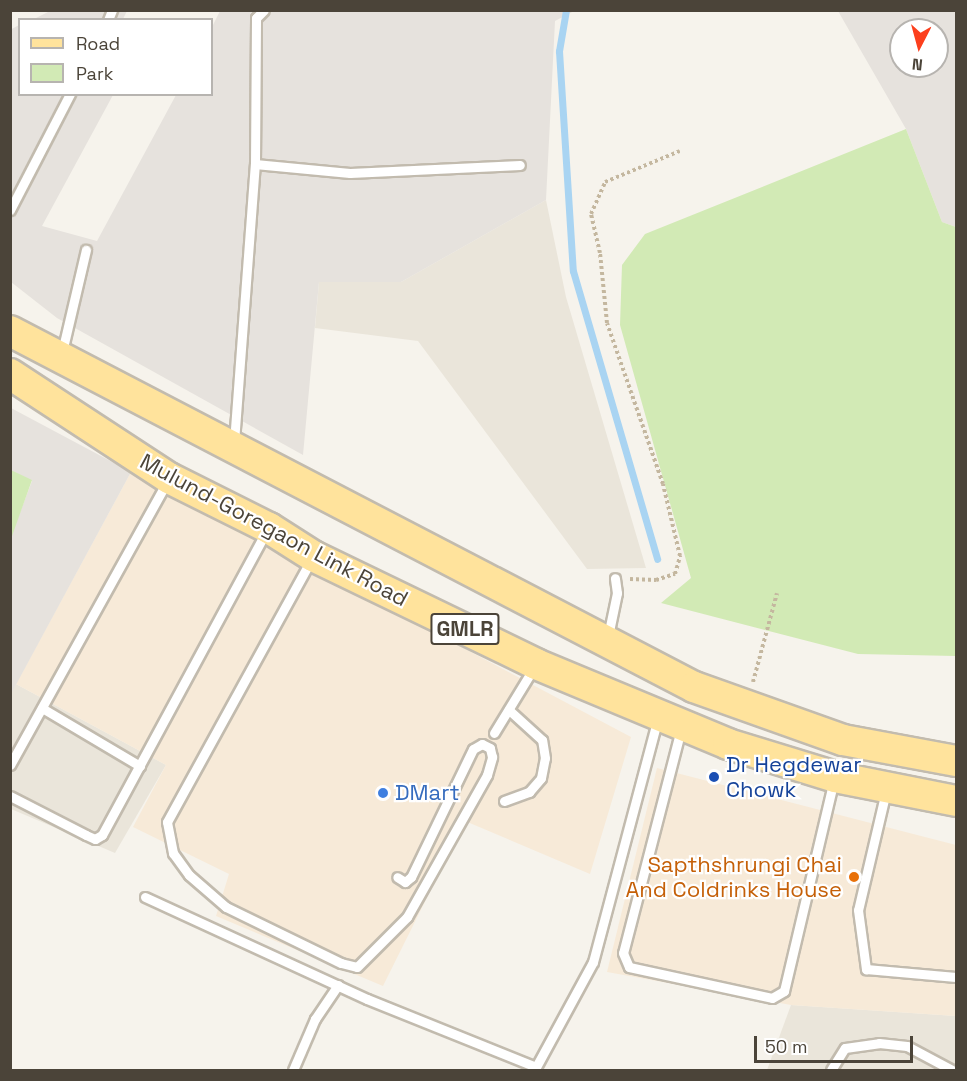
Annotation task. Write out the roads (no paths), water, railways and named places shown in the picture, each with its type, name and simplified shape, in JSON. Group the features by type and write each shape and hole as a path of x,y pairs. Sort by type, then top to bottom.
{"main road":[{"name":"GMLR","path":"10,331 694,687 843,740 957,761"},
{"name":"Mulund-Goregaon Link Road","path":"10,374 169,478 269,528 313,556 536,664 670,721 835,777 956,800"}],"lane":[{"path":"234,447 255,164 256,18 264,10"},
{"path":"10,210 69,96"},
{"path":"255,164 350,173 520,165"},
{"path":"61,357 86,250"},
{"path":"10,765 169,478"},
{"path":"10,796 95,838 102,835 269,528"},
{"path":"313,556 166,822 173,853 189,875 226,907 342,963 357,966 407,918 487,775 492,757 490,748 482,744 473,749 411,877 405,882 398,877"},
{"path":"607,641 618,593 615,578"},
{"path":"494,733 536,664"},
{"path":"42,708 140,766"},
{"path":"504,801 530,792 541,778 545,759 542,740 509,710"},
{"path":"670,721 623,953 629,967 772,998 784,991 835,777"},
{"path":"145,897 338,985 536,1066 593,962 670,721"},
{"path":"887,788 858,910 866,969 957,977"},
{"path":"293,1071 315,1019 338,985"},
{"path":"831,1071 845,1048 879,1043 907,1046 952,1071"}],"waterway":[{"path":"566,10 559,51 573,271 657,559"}],"place":[{"name":"Dr Hegdewar Chowk","path":"714,777"},
{"name":"DMart","path":"383,793"},
{"name":"Sapthshrungi Chai And Coldrinks House","path":"854,877"}]}
